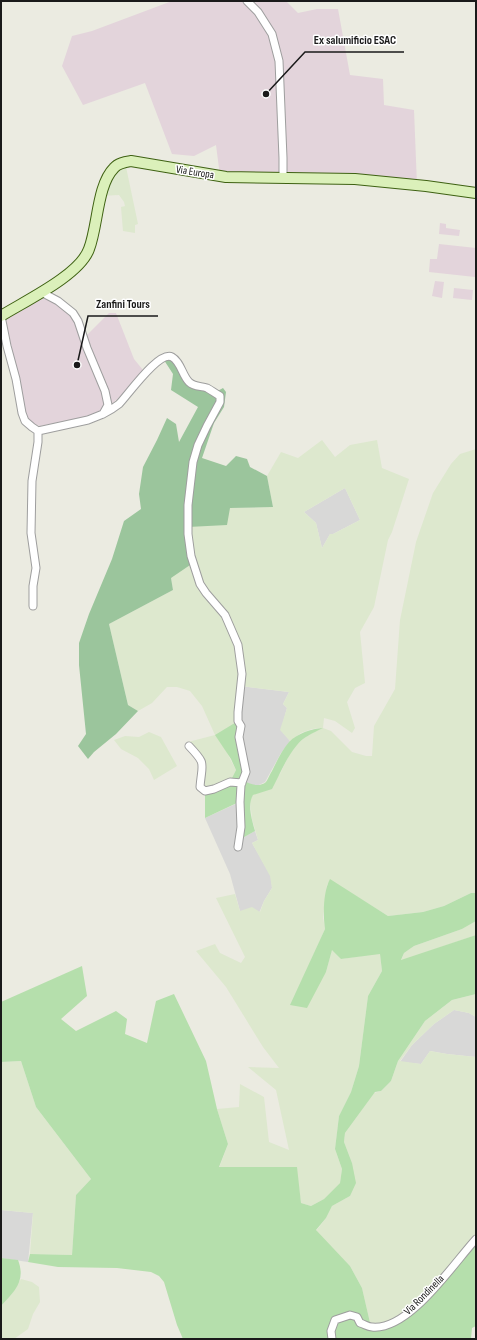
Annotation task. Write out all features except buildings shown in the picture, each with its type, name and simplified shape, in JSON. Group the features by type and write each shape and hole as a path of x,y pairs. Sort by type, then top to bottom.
{"main road":[{"name":"Via Europa","path":"1,316 41,292 75,268 83,260 89,250 94,235 101,196 108,177 114,167 121,163 131,161 226,177 355,178 476,193"}],"street":[{"path":"247,1 258,12 272,34 279,62 283,177"},
{"path":"41,292 58,301 73,313 78,321 87,348 105,391 108,406 103,414"},
{"path":"1,316 16,379 22,413 25,421 38,430 88,420 103,414 118,404 152,365 162,357 168,355 179,364 189,382 197,386 207,388 220,396 220,402 198,445 193,462 188,506 188,534 191,556 200,584 225,615 238,645 242,674 238,712 238,721 241,726 239,737 246,772 240,785 241,827 238,847"},
{"path":"33,606 36,568 31,533 32,481 38,442 38,430"},
{"path":"189,746 201,759 204,767 200,787 205,791 230,782 242,783"},
{"name":"Via Rondinella","path":"332,1339 331,1331 335,1320 350,1315 357,1317 360,1323 371,1327 383,1327 397,1321 410,1312 430,1293 476,1239"}],"shaded area":[{"path":"172,1 286,1 298,13 317,9 338,9 350,75 383,79 384,105 414,110 417,185 220,176 216,145 194,156 172,154 145,83 83,105 62,66 72,36 92,31"},
{"path":"440,223 446,224 446,228 460,230 459,236 439,234"},
{"path":"439,244 476,248 475,277 429,272 430,259 437,259"},
{"path":"435,281 444,282 442,298 432,296"},
{"path":"454,288 473,290 472,300 453,298"},
{"path":"41,295 64,309 70,315 82,340 109,313 116,313 134,359 143,370 128,389 114,402 101,411 89,416 40,426 28,420 24,412 5,318"},
{"path":"345,488 360,520 333,534 330,534 322,548 316,523 304,512"},
{"path":"241,686 289,692 283,704 287,708 281,730 290,741 281,753 265,782 259,785 250,785 243,780 238,712"},
{"path":"240,802 239,840 255,831 258,840 252,843 271,876 272,888 259,913 240,911 230,874 205,818"},
{"path":"454,1010 469,1013 476,1017 476,1057 430,1051 421,1064 400,1062 412,1045 434,1024"},
{"path":"1,1210 33,1213 28,1262 1,1258"}],"green space":[{"path":"125,162 138,224 135,225 135,233 123,231 121,207 125,206 119,195 101,196 108,177"},
{"path":"168,355 189,382 214,393 223,388 226,392 224,407 214,423 202,458 226,466 236,456 247,459 250,467 267,476 273,507 230,508 227,525 188,527 193,563 171,578 173,590 109,624 128,705 138,711 116,734 94,752 88,759 78,746 86,734 79,665 79,643 89,614 112,559 124,521 141,509 139,494 143,467 167,418 176,424 179,442 198,407 171,390 173,374 162,357"},
{"path":"322,440 335,457 350,445 377,440 382,468 409,479 388,540 374,607 360,632 365,683 355,688 347,702 355,728 352,733 335,721 324,718 323,728 331,731 352,752 372,756 374,726 395,689 400,620 416,542 433,493 451,464 460,454 476,449 476,893 471,893 444,906 423,912 388,916 330,880 327,885 323,917 325,929 291,1005 326,972 332,949 341,959 380,953 382,971 368,996 359,1066 351,1092 339,1116 335,1149 342,1169 340,1183 324,1199 311,1206 301,1203 296,1167 219,1168 228,1144 217,1109 239,1107 240,1084 264,1097 269,1142 289,1150 276,1090 248,1067 279,1068 263,1047 226,987 196,951 215,944 220,953 241,963 245,957 216,898 235,894 240,911 252,907 260,912 264,901 272,888 270,876 252,843 258,840 252,819 250,800 253,795 280,774 289,755 297,744 321,728 312,729 301,733 290,741 280,730 287,708 283,704 289,692 241,686 238,721 225,749 236,770 230,782 214,789 200,787 204,767 189,746 188,742 215,735 202,706 190,691 177,687 167,687 152,703 138,711 128,705 109,624 173,590 171,578 188,527 230,508 273,507 267,476 281,452 298,458","holes":["345,488 360,520 333,534 330,534 322,548 316,523 304,512"]},
{"path":"238,721 243,780 257,785 266,782 289,742 296,736 305,732 323,728 305,737 299,742 286,761 272,789 253,795 250,808 255,831 239,840 239,802 205,818 205,791 230,782 236,770 231,759 215,735"},
{"path":"149,732 161,737 177,766 154,780 149,769 138,758 121,749 114,740 125,736 139,737"},
{"path":"330,879 388,916 423,912 444,906 471,893 476,893 476,921 462,929 414,946 404,953 401,960 476,935 476,994 452,1000 425,1021 398,1061 391,1081 381,1091 375,1092 345,1133 344,1142 352,1163 356,1183 350,1196 332,1206 326,1218 316,1230 350,1266 362,1288 371,1327 383,1327 410,1312 476,1239 476,1326 472,1328 471,1339 183,1339 177,1325 164,1282 159,1276 151,1272 117,1268 58,1267 28,1262 30,1254 72,1255 76,1195 91,1179 36,1107 21,1061 1,1062 1,1002 82,966 87,996 61,1019 76,1031 116,1011 127,1019 125,1034 147,1043 156,1001 174,994 206,1061 217,1109 228,1144 219,1167 297,1167 301,1203 311,1206 324,1199 340,1183 342,1169 335,1149 339,1116 351,1092 359,1066 368,996 382,971 380,954 341,959 332,950 326,972 307,1008 290,1005 325,929 324,904 326,890"},
{"path":"476,921 476,935 401,961 404,953 414,946 462,929"},
{"path":"476,994 476,1017 469,1013 454,1010 434,1024 412,1045 400,1061 421,1064 430,1051 476,1057 476,1239 458,1260 397,1321 371,1327 362,1288 350,1266 316,1231 326,1218 332,1206 350,1196 352,1163 344,1142 345,1133 374,1093 381,1091 391,1081 398,1061 425,1021 452,1000"},
{"path":"21,1061 36,1107 91,1179 76,1195 72,1255 30,1254 33,1213 1,1210 1,1062"},
{"path":"1,1258 18,1260 21,1274 15,1290 1,1306"},
{"path":"21,1279 32,1282 39,1287 40,1302 33,1314 28,1329 14,1339 1,1339 1,1306 10,1296"}],"place":[{"name":"Ex salumificio ESAC","path":"266,94"},
{"name":"Zanfini Tours","path":"77,365"}]}
